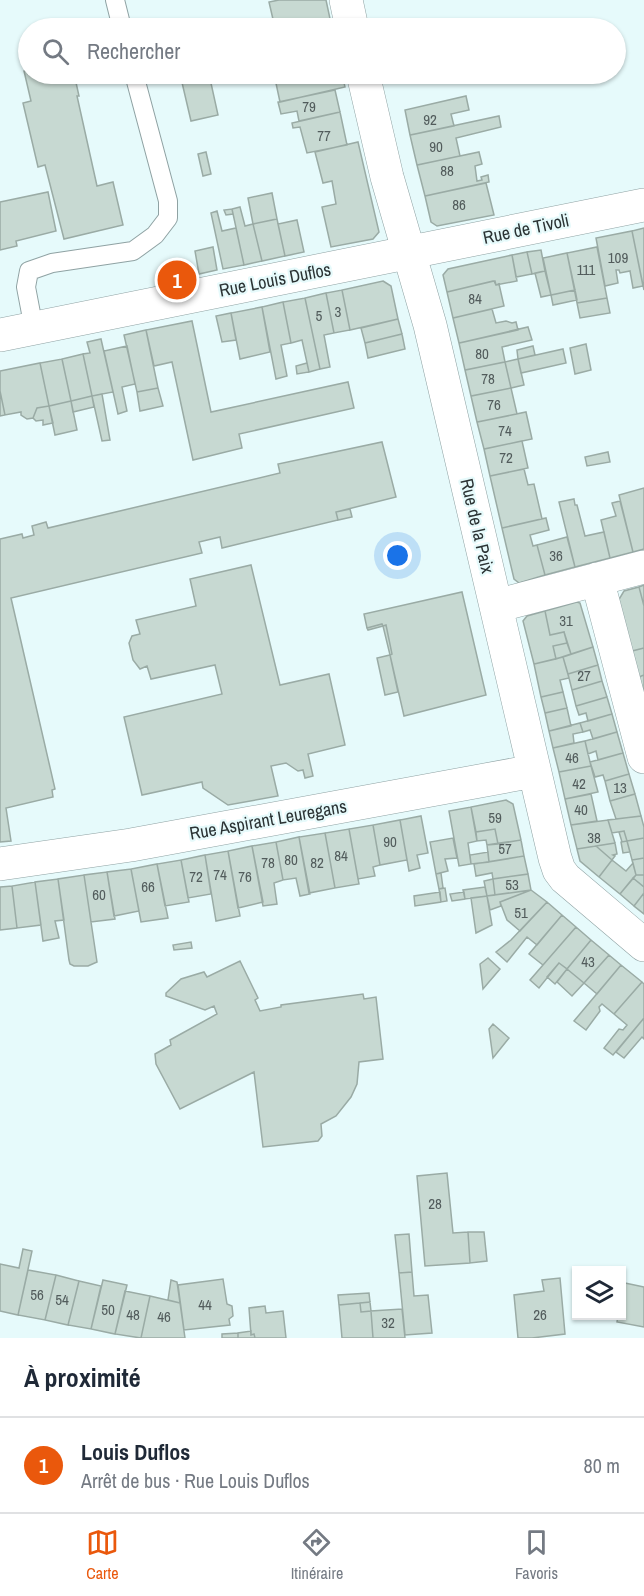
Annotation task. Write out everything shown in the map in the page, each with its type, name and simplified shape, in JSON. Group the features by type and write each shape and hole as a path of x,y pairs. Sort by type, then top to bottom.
{"street":[{"path":"346,0 350,18"},
{"name":"Rue de la Paix","path":"365,84 387,177 430,325 555,858 565,878 644,945"},
{"name":"Rue de Tivoli","path":"409,254 644,205"},
{"name":"Rue Louis Duflos","path":"0,335 409,254"},
{"path":"496,606 644,567"},
{"path":"597,579 644,757"},
{"name":"Rue Aspirant Leuregans","path":"0,864 131,845 534,771"}],"lane":[{"path":"115,0 120,18"},
{"path":"34,328 26,287 29,271 52,263 134,251 155,236 168,218 168,201 137,84"}],"building":[{"path":"326,0 330,18 273,18 269,2"},
{"path":"27,84 76,84 97,186 113,182 123,225 64,239 45,165 38,167 23,103 31,101"},
{"path":"182,84 211,84 218,115 191,121"},
{"path":"276,84 344,84 345,87 280,102"},
{"path":"335,90 340,112 299,121 297,111 281,114 278,102"},
{"path":"466,96 469,110 451,114 454,126 410,135 405,110"},
{"path":"340,112 347,145 307,153 300,127 293,128 292,123"},
{"path":"499,116 501,127 456,138 460,156 417,165 410,135"},
{"path":"358,142 379,232 373,239 331,247 322,207 336,204 332,181 323,183 315,152"},
{"path":"206,152 211,174 203,176 198,154"},
{"path":"479,152 482,164 475,166 477,181 488,175 489,182 425,196 417,165"},
{"path":"486,183 494,215 437,226 431,222 425,196"},
{"path":"48,192 56,231 16,241 17,246 0,250 0,202"},
{"path":"272,193 277,219 253,224 248,198"},
{"path":"240,207 245,226 253,224 262,261 244,265 232,209"},
{"path":"232,209 233,214 226,215 224,210"},
{"path":"217,211 222,231 236,228 244,265 223,269 211,213"},
{"path":"277,219 285,256 262,261 253,224"},
{"path":"297,220 304,252 285,256 278,224"},
{"path":"644,228 644,290 632,231"},
{"path":"632,231 643,286 633,288 630,271 620,273 616,270 618,283 605,286 596,238"},
{"path":"213,247 217,270 199,274 195,251"},
{"path":"597,247 607,298 577,303 567,253"},
{"path":"541,250 545,271 532,274 527,252"},
{"path":"527,252 532,274 516,277 512,255"},
{"path":"567,253 575,290 551,295 543,258"},
{"path":"512,255 517,281 496,285 493,281 447,292 443,275 448,269"},
{"path":"545,271 551,295 541,297 535,273"},
{"path":"383,281 391,286 398,319 350,330 342,290"},
{"path":"494,281 496,285 499,284 504,306 453,318 447,292"},
{"path":"342,290 350,330 334,333 326,293"},
{"path":"575,290 577,300 553,305 551,295"},
{"path":"326,293 334,333 324,335 330,367 320,369 305,298"},
{"path":"305,298 320,369 309,372 302,340 291,343 283,302"},
{"path":"607,298 610,313 580,318 577,303"},
{"path":"283,302 291,343 281,345 287,376 276,379 262,307"},
{"path":"262,307 270,352 240,359 231,313"},
{"path":"492,309 496,323 516,322 518,330 459,343 453,318"},
{"path":"231,313 236,340 222,342 216,316"},
{"path":"398,319 402,334 365,343 361,328"},
{"path":"192,321 211,412 348,382 354,408 239,434 242,448 193,460 172,362 154,366 146,330"},
{"path":"528,327 532,340 502,347 505,362 465,370 459,343"},
{"path":"146,330 158,388 137,392 124,335"},
{"path":"402,334 405,349 368,358 365,343"},
{"path":"101,339 113,392 92,396 83,354 90,353 87,342"},
{"path":"586,344 591,370 575,374 570,348"},
{"path":"127,346 135,384 122,387 127,411 118,414 104,351"},
{"path":"533,346 535,355 518,359 517,350"},
{"path":"563,349 566,363 521,373 518,359"},
{"path":"83,354 92,396 71,401 62,359"},
{"path":"62,359 71,401 49,406 40,363"},
{"path":"518,359 524,385 511,388 505,362"},
{"path":"505,362 511,388 471,396 465,370"},
{"path":"40,363 49,406 37,408 33,418 27,419 21,415 21,412 5,415 0,391 0,371"},
{"path":"307,363 309,372 297,374 296,366"},
{"path":"158,388 163,406 140,411 137,392"},
{"path":"511,388 517,414 477,422 471,396"},
{"path":"0,391 5,415 0,416"},
{"path":"102,394 110,440 102,441 92,396"},
{"path":"92,396 94,407 73,412 71,401"},
{"path":"71,401 77,430 55,435 49,406"},
{"path":"49,406 53,423 43,425 43,420 36,421 33,418 37,408"},
{"path":"526,412 532,439 484,449 477,422"},
{"path":"522,441 528,468 490,476 484,449"},
{"path":"382,442 396,497 336,512 338,520 222,548 220,537 199,542 202,553 11,598 55,789 52,790 53,797 6,808 11,841 0,842 0,539 22,534 23,538 34,535 32,526 46,522 48,528 280,473 278,464"},
{"path":"608,452 610,462 587,466 585,457"},
{"path":"524,469 528,485 534,484 542,519 502,528 490,476"},
{"path":"644,488 644,549 633,552 619,495"},
{"path":"574,499 585,536 604,532 610,558 575,567 559,502"},
{"path":"620,501 633,552 610,558 601,520 616,516 612,503"},
{"path":"350,509 352,517 338,520 336,512"},
{"path":"546,518 549,530 530,535 533,546 537,545 545,575 519,583 514,579 502,528"},
{"path":"567,537 575,567 545,575 537,545"},
{"path":"251,565 280,685 329,674 345,745 308,754 313,776 305,778 303,770 298,771 286,763 271,766 278,796 228,805 203,788 202,782 142,795 124,717 222,694 215,665 151,679 147,666 140,669 133,660 129,643 132,636 140,634 136,620 196,606 190,579"},
{"path":"644,585 644,606 639,587"},
{"path":"639,587 644,606 644,648 632,651 618,601 624,591"},
{"path":"462,592 486,695 404,716 390,655 392,654 386,625 367,628 364,614"},
{"path":"580,603 593,647 571,654 564,632 550,635 545,611"},
{"path":"545,611 550,635 564,632 567,643 553,646 556,659 534,664 523,621 527,616"},
{"path":"382,624 383,626 368,630 367,628"},
{"path":"386,625 392,654 390,655 383,626"},
{"path":"567,643 571,654 556,659 553,646"},
{"path":"593,647 598,665 568,674 563,657"},
{"path":"644,648 644,675 639,677 632,651"},
{"path":"390,655 398,692 385,695 377,658"},
{"path":"563,657 569,678 560,680 563,692 541,697 534,664"},
{"path":"598,665 602,681 572,690 568,674"},
{"path":"644,675 644,694 639,677"},
{"path":"602,681 607,697 576,706 572,690"},
{"path":"563,692 567,708 545,713 541,697"},
{"path":"607,697 612,714 588,721 586,713 579,715 576,706"},
{"path":"567,708 571,726 549,731 545,713"},
{"path":"612,714 617,732 593,739 590,730 583,732 580,723"},
{"path":"580,723 583,732 573,734 574,743 553,748 549,731"},
{"path":"617,732 623,753 598,760 596,751 588,754 585,741"},
{"path":"585,741 591,766 559,772 553,748"},
{"path":"623,753 629,774 605,781 603,775 595,777 590,762"},
{"path":"591,766 598,792 565,799 559,772"},
{"path":"629,774 635,794 610,801 605,781"},
{"path":"591,794 597,821 571,825 565,799"},
{"path":"635,794 641,816 616,819 610,801"},
{"path":"506,800 513,804 521,840 498,844 495,829 476,832 471,807"},
{"path":"471,807 477,841 468,843 471,864 459,866 449,811"},
{"path":"421,816 428,853 417,855 420,868 409,871 400,820"},
{"path":"641,816 644,838 627,841 624,831 612,833 608,820"},
{"path":"400,820 407,860 380,865 373,825"},
{"path":"608,820 615,843 577,849 571,825"},
{"path":"373,825 380,865 373,867 375,876 358,879 349,829"},
{"path":"349,829 359,884 335,888 325,833"},
{"path":"495,829 498,844 487,845 486,840 477,841 476,832"},
{"path":"624,831 627,841 622,842 619,832"},
{"path":"325,833 335,888 309,893 299,837"},
{"path":"299,837 310,894 300,896 296,878 283,880 276,842"},
{"path":"453,838 457,858 445,859 448,871 436,874 430,842"},
{"path":"644,838 644,858 632,860 627,841"},
{"path":"521,840 524,856 489,862 487,845"},
{"path":"627,841 630,852 623,853 621,842"},
{"path":"276,842 283,880 274,883 277,904 263,906 252,846"},
{"path":"615,843 617,854 613,855 615,856 612,860 596,846"},
{"path":"252,846 263,902 238,908 228,851"},
{"path":"596,846 612,860 599,877 580,861 577,849"},
{"path":"228,851 240,916 216,921 205,855"},
{"path":"488,852 489,862 471,864 470,855"},
{"path":"205,855 211,894 188,898 181,860"},
{"path":"524,856 528,874 493,879 492,873 476,876 474,864"},
{"path":"644,858 644,875 636,875 632,860"},
{"path":"181,860 189,902 165,906 157,864"},
{"path":"612,860 626,871 633,863 636,875 620,894 599,877"},
{"path":"157,864 168,918 141,922 131,869"},
{"path":"131,869 139,911 114,916 107,872"},
{"path":"107,872 115,919 91,922 84,875"},
{"path":"441,873 443,888 439,889 436,874"},
{"path":"528,874 531,890 495,895 493,879"},
{"path":"84,875 97,962 88,966 74,966 69,960 58,879"},
{"path":"636,875 644,875 644,887 633,878"},
{"path":"633,878 644,887 644,893 634,906 620,894"},
{"path":"58,879 64,920 55,921 59,938 43,941 35,882"},
{"path":"493,879 495,895 487,896 484,881"},
{"path":"35,882 41,925 17,928 12,886"},
{"path":"12,886 17,928 0,930 0,887"},
{"path":"485,887 487,896 465,899 463,890"},
{"path":"445,888 447,901 441,902 439,889"},
{"path":"531,890 547,902 520,931 507,920 500,902"},
{"path":"531,890 500,902 501,906 490,910 487,896"},
{"path":"440,892 441,902 415,906 414,896"},
{"path":"464,892 465,899 452,901 450,894"},
{"path":"644,893 644,914 634,906"},
{"path":"487,896 492,925 476,933 471,898"},
{"path":"547,902 562,915 537,945 527,937 507,962 496,952 511,940"},
{"path":"562,915 576,927 543,965 529,954"},
{"path":"576,927 591,940 567,969 559,963 539,988 530,980"},
{"path":"591,940 609,955 584,983 567,969"},
{"path":"191,942 192,948 174,950 173,945"},
{"path":"609,955 621,965 597,994 584,983"},
{"path":"488,958 500,969 483,989 480,964"},
{"path":"240,961 258,998 255,1000 260,1011 281,1007 281,1005 363,994 364,999 376,997 383,1059 359,1062 357,1084 351,1097 336,1116 321,1124 322,1136 318,1141 263,1147 254,1072 180,1109 156,1064 155,1054 171,1045 170,1040 217,1014 214,1006 205,1010 166,996 166,993 181,979 204,972 207,977"},
{"path":"559,963 567,969 555,984 547,977"},
{"path":"621,965 642,982 614,1014 602,1004 599,1007 600,1011 586,1030 574,1021"},
{"path":"567,969 584,983 572,996 557,982"},
{"path":"642,982 644,984 644,1018 613,1055 604,1048 619,1029 623,1030 627,1025 614,1014"},
{"path":"644,1018 644,1039 642,1037 624,1058 616,1052"},
{"path":"493,1024 509,1038 493,1058 489,1029"},
{"path":"447,1173 453,1233 468,1232 470,1263 425,1266 417,1176"},
{"path":"468,1232 484,1232 487,1261 470,1263"},
{"path":"409,1234 412,1272 399,1273 395,1235"},
{"path":"23,1249 32,1251 18,1315 0,1311 0,1264 19,1268"},
{"path":"28,1270 56,1275 45,1320 18,1315"},
{"path":"412,1272 414,1296 428,1295 432,1333 405,1335 399,1273"},
{"path":"56,1275 79,1281 68,1325 45,1320"},
{"path":"560,1278 565,1334 518,1338 514,1295 544,1291 542,1280"},
{"path":"223,1279 227,1304 232,1306 233,1316 229,1319 230,1325 184,1330 178,1285"},
{"path":"103,1280 127,1285 115,1334 91,1329"},
{"path":"171,1280 177,1282 180,1303 168,1300"},
{"path":"79,1281 101,1286 91,1329 68,1325"},
{"path":"626,1283 644,1287 644,1327 617,1322 617,1320 626,1320"},
{"path":"125,1291 150,1296 141,1338 115,1334"},
{"path":"369,1293 370,1302 339,1305 338,1295"},
{"path":"150,1296 180,1303 185,1338 141,1338"},
{"path":"370,1302 371,1311 361,1312 360,1303"},
{"path":"360,1303 361,1312 371,1311 373,1338 342,1338 339,1305"},
{"path":"265,1306 266,1313 283,1311 286,1338 255,1338 254,1334 251,1335 249,1308"},
{"path":"402,1309 405,1338 373,1338 371,1311"},
{"path":"251,1331 251,1335 254,1334 255,1338 238,1338 238,1333"},
{"path":"238,1333 238,1338 222,1338 222,1334"}],"place":[{"name":"Louis Duflos","path":"177,280"}]}
